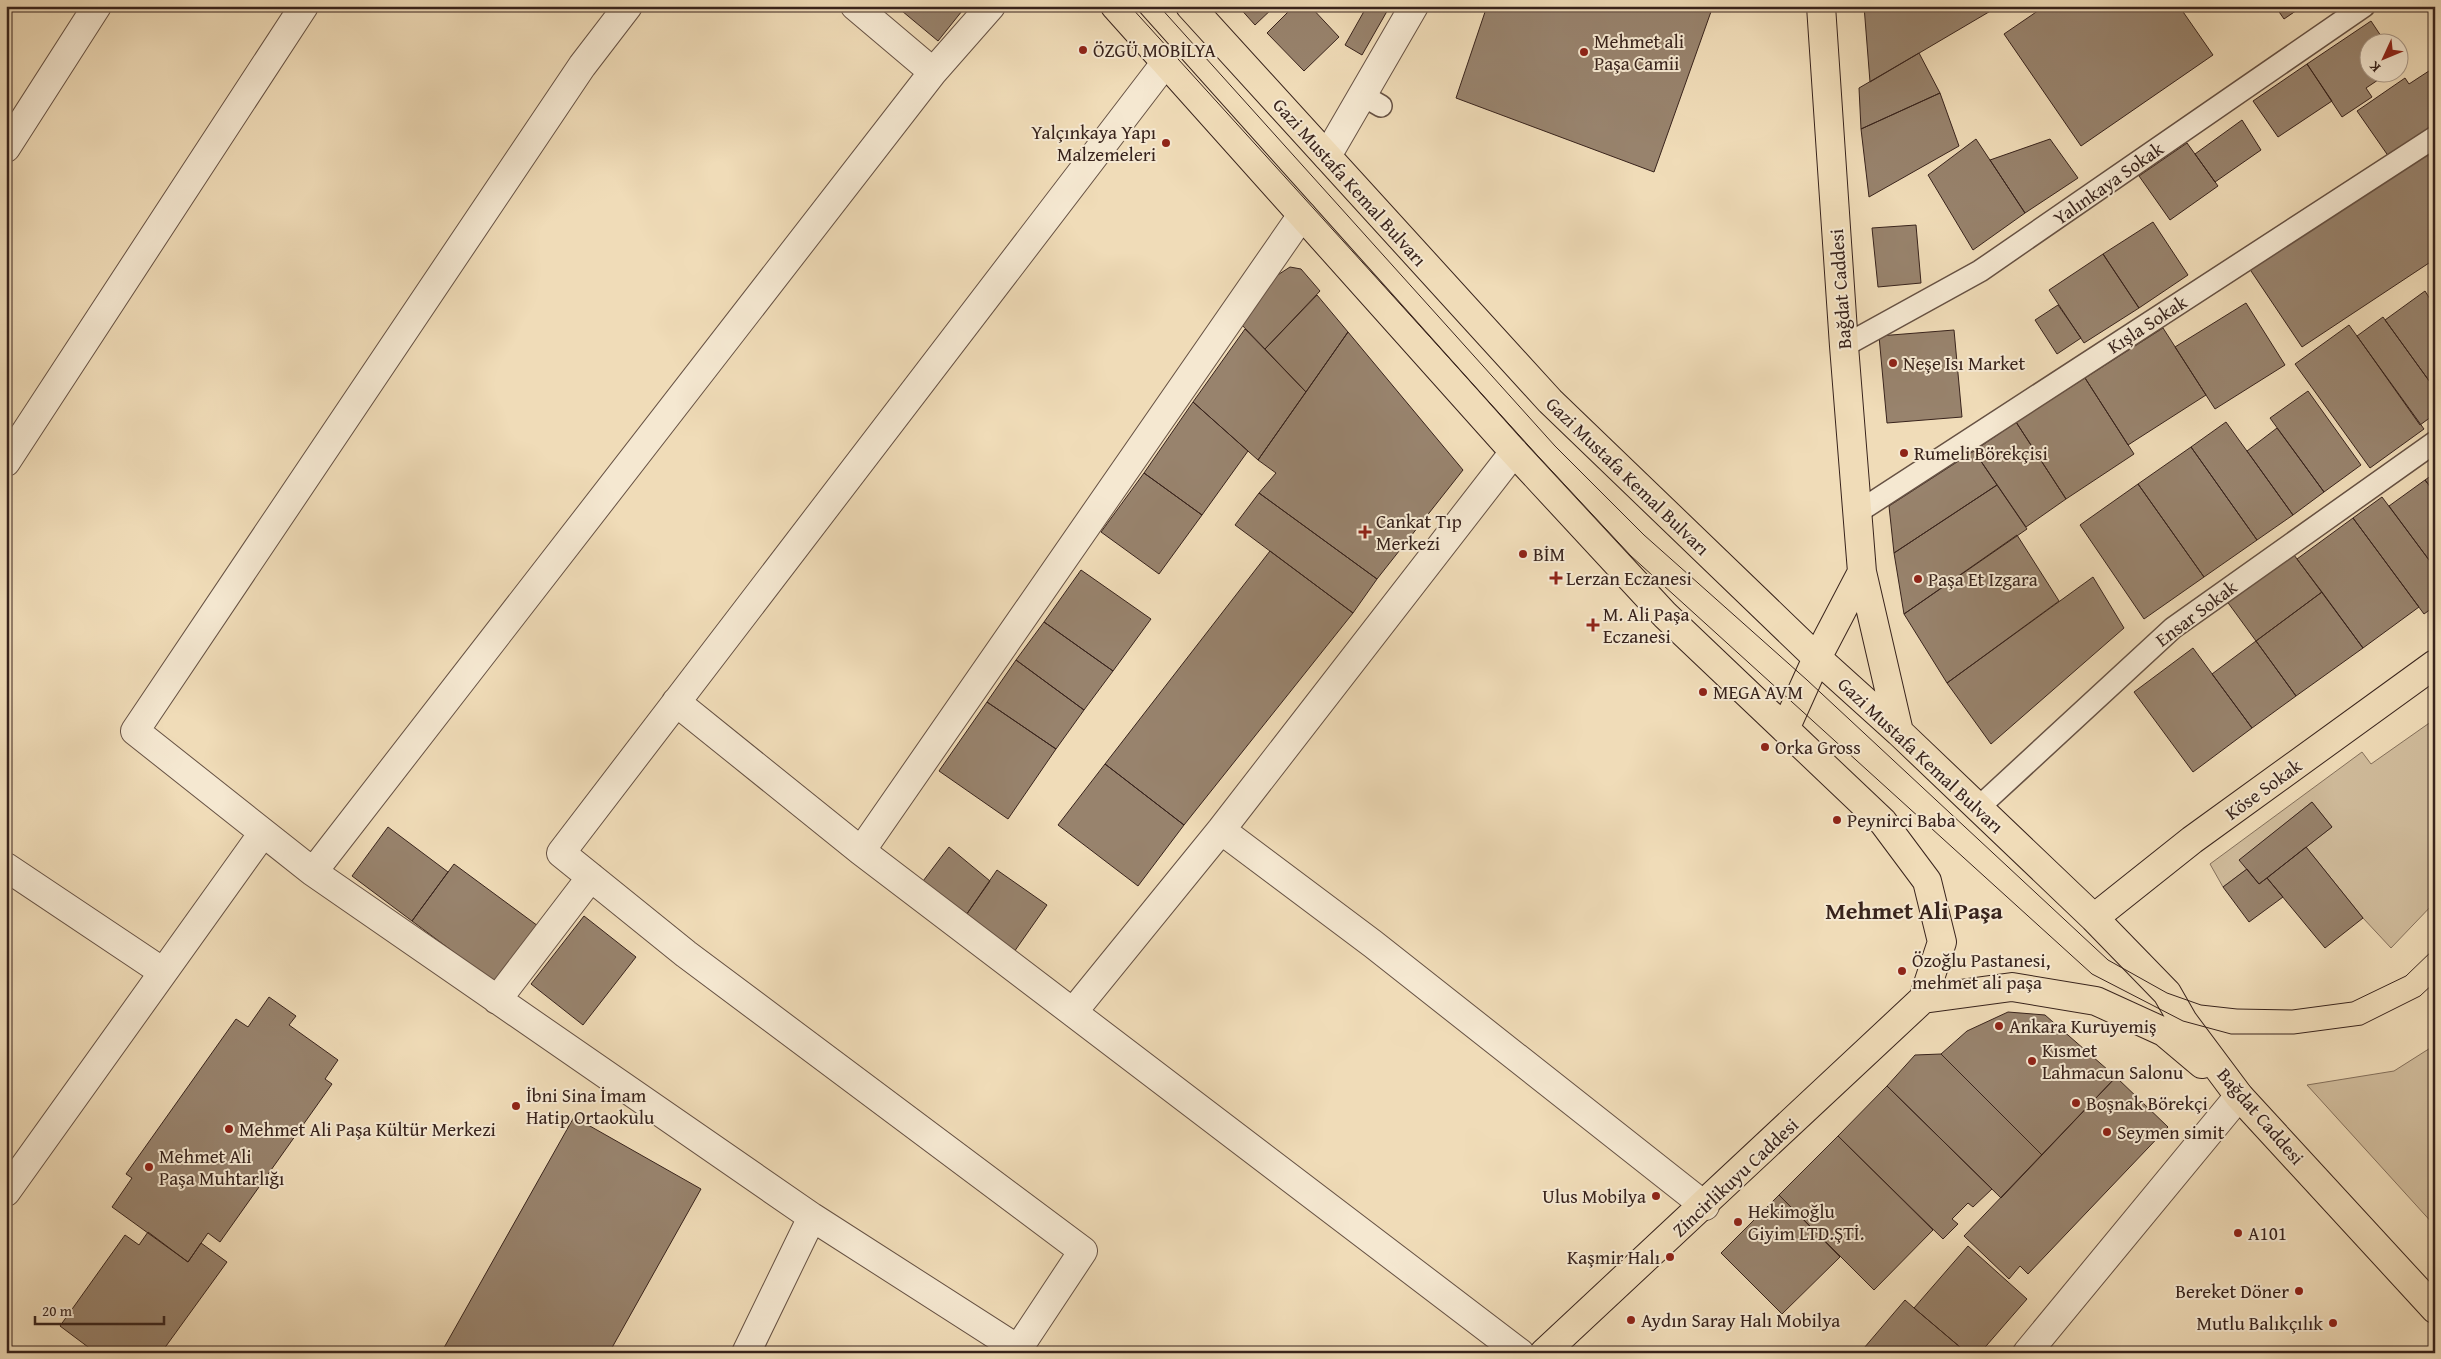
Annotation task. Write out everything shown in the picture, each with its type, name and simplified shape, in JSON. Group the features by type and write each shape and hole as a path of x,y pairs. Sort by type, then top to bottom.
{"main road":[{"path":"1115,6 1514,452 1665,615 1786,729 1817,658 1862,572"},
{"name":"Gazi Mustafa Kemal Bulvarı","path":"1190,6 1550,401 1817,658 1899,732 2094,918"},
{"name":"Bağdat Caddesi","path":"1821,6 1844,346 1862,572 1899,732"},
{"name":"Köse Sokak","path":"2094,918 2192,840 2435,664"},
{"name":"Zincirlikuyu Caddesi","path":"1544,1353 1705,1206 1924,1000 1942,942 1927,881 1883,822 1786,729"},
{"name":"Bağdat Caddesi","path":"2094,918 2167,993 2183,1020 2239,1096 2435,1309"},
{"path":"1924,1000 2012,987 2096,1001 2164,1032 2239,1096"}],"street":[{"path":"6,148 97,6"},
{"path":"6,462 304,6"},
{"path":"628,6 582,66 135,731 313,872 812,1217 1021,1351 1083,1251 686,954 561,853 1166,62"},
{"path":"855,6 933,72"},
{"path":"313,872 933,72 991,6"},
{"path":"1327,156 1372,100 1414,6"},
{"path":"861,851 1302,215"},
{"path":"1073,1012 1221,830 1514,452"},
{"path":"676,702 861,851 1520,1353"},
{"path":"1221,830 1373,944 1705,1206"},
{"path":"6,1192 263,833"},
{"path":"6,867 163,972"},
{"path":"497,1000 591,877"},
{"path":"2027,1353 2239,1096"},
{"path":"746,1353 812,1217"}],"lane":[{"name":"Yalınkaya Sokak","path":"1844,346 1980,271 2364,6"},
{"name":"Kışla Sokak","path":"1858,512 2435,137"},
{"name":"Ensar Sokak","path":"1978,808 2173,628 2435,442"}],"shaded area":[{"path":"2435,719 2435,902 2391,948 2363,918 2306,847 2332,827 2312,802 2240,860 2247,869 2223,887 2210,864 2362,752 2371,764"},
{"path":"2435,1045 2435,1226 2307,1085 2394,1071"}],"building":[{"path":"896,6 966,6 938,41"},
{"path":"1238,6 1275,6 1255,25"},
{"path":"1294,6 1310,6 1339,37 1304,71 1267,33"},
{"path":"1367,6 1390,6 1362,55 1345,45"},
{"name":"Mehmet ali Paşa Camii","path":"1487,6 1713,6 1654,172 1456,98"},
{"path":"1864,6 1999,6 1870,82"},
{"path":"2045,6 2179,6 2213,55 2081,146 2004,34"},
{"path":"2275,6 2303,6 2284,19"},
{"path":"2371,21 2378,32 2358,32 2358,82 2375,82 2366,88 2372,97 2342,117 2307,64"},
{"path":"1919,53 1940,93 1861,129 1859,88"},
{"path":"2307,64 2332,101 2278,137 2253,101"},
{"path":"2435,67 2435,126 2389,157 2357,111 2399,82 2408,82 2409,84"},
{"path":"1940,93 1959,146 1869,197 1861,129"},
{"path":"2242,120 2261,150 2215,182 2195,154"},
{"path":"1976,139 2025,213 1973,250 1928,175"},
{"path":"2050,139 2078,178 2025,213 1990,160"},
{"path":"2187,143 2218,186 2170,220 2139,176"},
{"path":"2435,145 2435,259 2302,347 2249,268"},
{"path":"2153,222 2188,275 2139,308 2103,254"},
{"path":"1916,225 1921,283 1878,287 1872,228"},
{"path":"2103,254 2139,308 2084,343 2049,290"},
{"path":"1290,267 1301,269 1320,291 1265,349 1240,323 1273,278"},
{"path":"2425,291 2435,307 2435,389 2385,320"},
{"path":"2435,293 2435,307 2429,297"},
{"path":"1317,295 1348,332 1306,392 1265,349"},
{"path":"2246,303 2285,365 2215,409 2175,347"},
{"path":"2058,305 2081,338 2057,354 2035,320"},
{"path":"2383,317 2435,389 2435,414 2420,425 2357,336"},
{"path":"2349,325 2424,429 2370,468 2295,364"},
{"path":"2163,328 2206,395 2128,445 2085,378"},
{"path":"1245,329 1306,392 1258,460 1193,402"},
{"path":"1954,330 1962,417 1887,423 1879,336"},
{"path":"1348,332 1463,470 1377,579 1259,493 1276,473 1258,460"},
{"path":"2085,378 2134,454 2066,499 2016,422"},
{"path":"2308,391 2361,465 2324,492 2270,418"},
{"path":"1193,402 1248,451 1202,515 1144,473"},
{"path":"2016,422 2066,499 2026,527 1974,451"},
{"path":"2226,422 2293,515 2257,540 2191,447"},
{"path":"2277,428 2324,492 2293,515 2247,451"},
{"path":"2191,447 2257,540 2204,577 2138,484"},
{"path":"1974,451 1997,485 1894,553 1889,506"},
{"path":"1144,473 1202,515 1159,574 1101,532"},
{"path":"2435,473 2435,493 2425,480"},
{"path":"2425,480 2435,493 2435,568 2389,506"},
{"path":"2138,484 2204,577 2144,619 2080,525"},
{"path":"1997,485 2027,529 1904,614 1894,553"},
{"path":"1259,493 1377,579 1353,613 1235,525"},
{"path":"2382,497 2435,568 2435,606 2424,614 2353,518"},
{"path":"2353,518 2419,607 2363,648 2297,559"},
{"path":"2017,535 2059,601 1947,683 1904,614"},
{"path":"1270,551 1353,613 1184,825 1105,764"},
{"path":"2291,551 2322,592 2256,641 2226,600"},
{"path":"1081,570 1151,619 1113,671 1044,622"},
{"path":"2093,577 2124,628 1991,744 1947,683"},
{"path":"2322,592 2363,648 2296,696 2256,641"},
{"path":"1044,622 1113,671 1084,710 1016,660"},
{"path":"2256,641 2296,696 2252,728 2212,674"},
{"path":"2193,648 2252,728 2193,772 2134,692"},
{"path":"1016,660 1084,710 1056,749 987,702"},
{"path":"987,702 1056,749 1008,819 939,771"},
{"path":"1105,764 1184,825 1138,886 1058,825"},
{"path":"2312,802 2332,827 2259,884 2239,860"},
{"path":"388,827 448,872 412,921 352,876"},
{"path":"949,847 990,881 964,918 920,885"},
{"path":"2306,847 2363,918 2325,948 2267,878"},
{"path":"454,864 538,926 495,983 412,921"},
{"path":"2247,869 2259,884 2267,878 2283,897 2249,922 2223,887"},
{"path":"997,870 1047,905 1014,952 964,918"},
{"path":"584,916 636,957 583,1025 531,984"},
{"name":"Mehmet Ali Paşa Kültür Merkezi","path":"269,997 296,1016 289,1025 338,1060 325,1079 332,1084 220,1242 208,1233 188,1262 112,1207 132,1178 126,1174 236,1019 248,1027"},
{"path":"2008,1012 2045,1015 2116,1077 2042,1155 1941,1054 1967,1031"},
{"path":"1941,1054 2042,1155 2001,1198 1887,1086 1915,1055"},
{"path":"2116,1077 2168,1127 2028,1274 2020,1266 2009,1279 1964,1236"},
{"path":"1887,1086 1992,1189 1973,1207 1968,1203 1952,1219 1958,1224 1943,1239 1838,1136"},
{"path":"574,1117 701,1189 609,1353 441,1353"},
{"path":"1838,1136 1933,1230 1874,1290 1779,1195"},
{"path":"1779,1195 1840,1257 1782,1314 1721,1253"},
{"path":"148,1232 188,1262 201,1243 227,1262 161,1353 96,1353 60,1326 125,1235 139,1245"},
{"path":"1968,1246 2027,1299 1980,1353 1967,1353 1914,1308"},
{"path":"1905,1300 1967,1353 1870,1353 1864,1348"}],"tram line":[{"path":"1130,6 1631,556 2092,974 2183,1021 2231,1034 2294,1034 2362,1025 2420,996 2435,982"},
{"path":"1159,6 1555,446 1644,535 1807,680 2108,960 2167,993 2201,1005 2237,1009 2292,1010 2352,1002 2406,976 2435,948"}],"place":[{"name":"ÖZGÜ MOBİLYA","path":"1083,50"},
{"name":"Mehmet ali Paşa Camii","path":"1584,52"},
{"name":"Yalçınkaya Yapı Malzemeleri","path":"1166,143"},
{"name":"Neşe Isı Market","path":"1893,363"},
{"name":"Rumeli Börekçisi","path":"1904,453"},
{"name":"Cankat Tıp Merkezi","path":"1365,532"},
{"name":"BİM","path":"1523,554"},
{"name":"Lerzan Eczanesi","path":"1556,578"},
{"name":"Paşa Et Izgara","path":"1918,579"},
{"name":"M. Ali Paşa Eczanesi","path":"1593,625"},
{"name":"MEGA AVM","path":"1703,692"},
{"name":"Orka Gross","path":"1765,747"},
{"name":"Peynirci Baba","path":"1837,820"},
{"name":"Özoğlu Pastanesi, mehmet ali paşa","path":"1902,971"},
{"name":"Ankara Kuruyemiş","path":"1999,1026"},
{"name":"Kısmet Lahmacun Salonu","path":"2032,1061"},
{"name":"Boşnak Börekçi","path":"2076,1103"},
{"name":"İbni Sina İmam Hatip Ortaokulu","path":"516,1106"},
{"name":"Mehmet Ali Paşa Kültür Merkezi","path":"229,1129"},
{"name":"Seymen simit","path":"2107,1132"},
{"name":"Mehmet Ali Paşa Muhtarlığı","path":"149,1167"},
{"name":"Ulus Mobilya","path":"1656,1196"},
{"name":"Hekimoğlu Giyim LTD.ŞTİ.","path":"1738,1222"},
{"name":"A101","path":"2238,1233"},
{"name":"Kaşmir Halı","path":"1670,1257"},
{"name":"Bereket Döner","path":"2299,1291"},
{"name":"Aydın Saray Halı Mobilya","path":"1631,1320"},
{"name":"Mutlu Balıkçılık","path":"2333,1323"}],"district":[{"name":"Mehmet Ali Paşa","path":"1914,910"}]}
